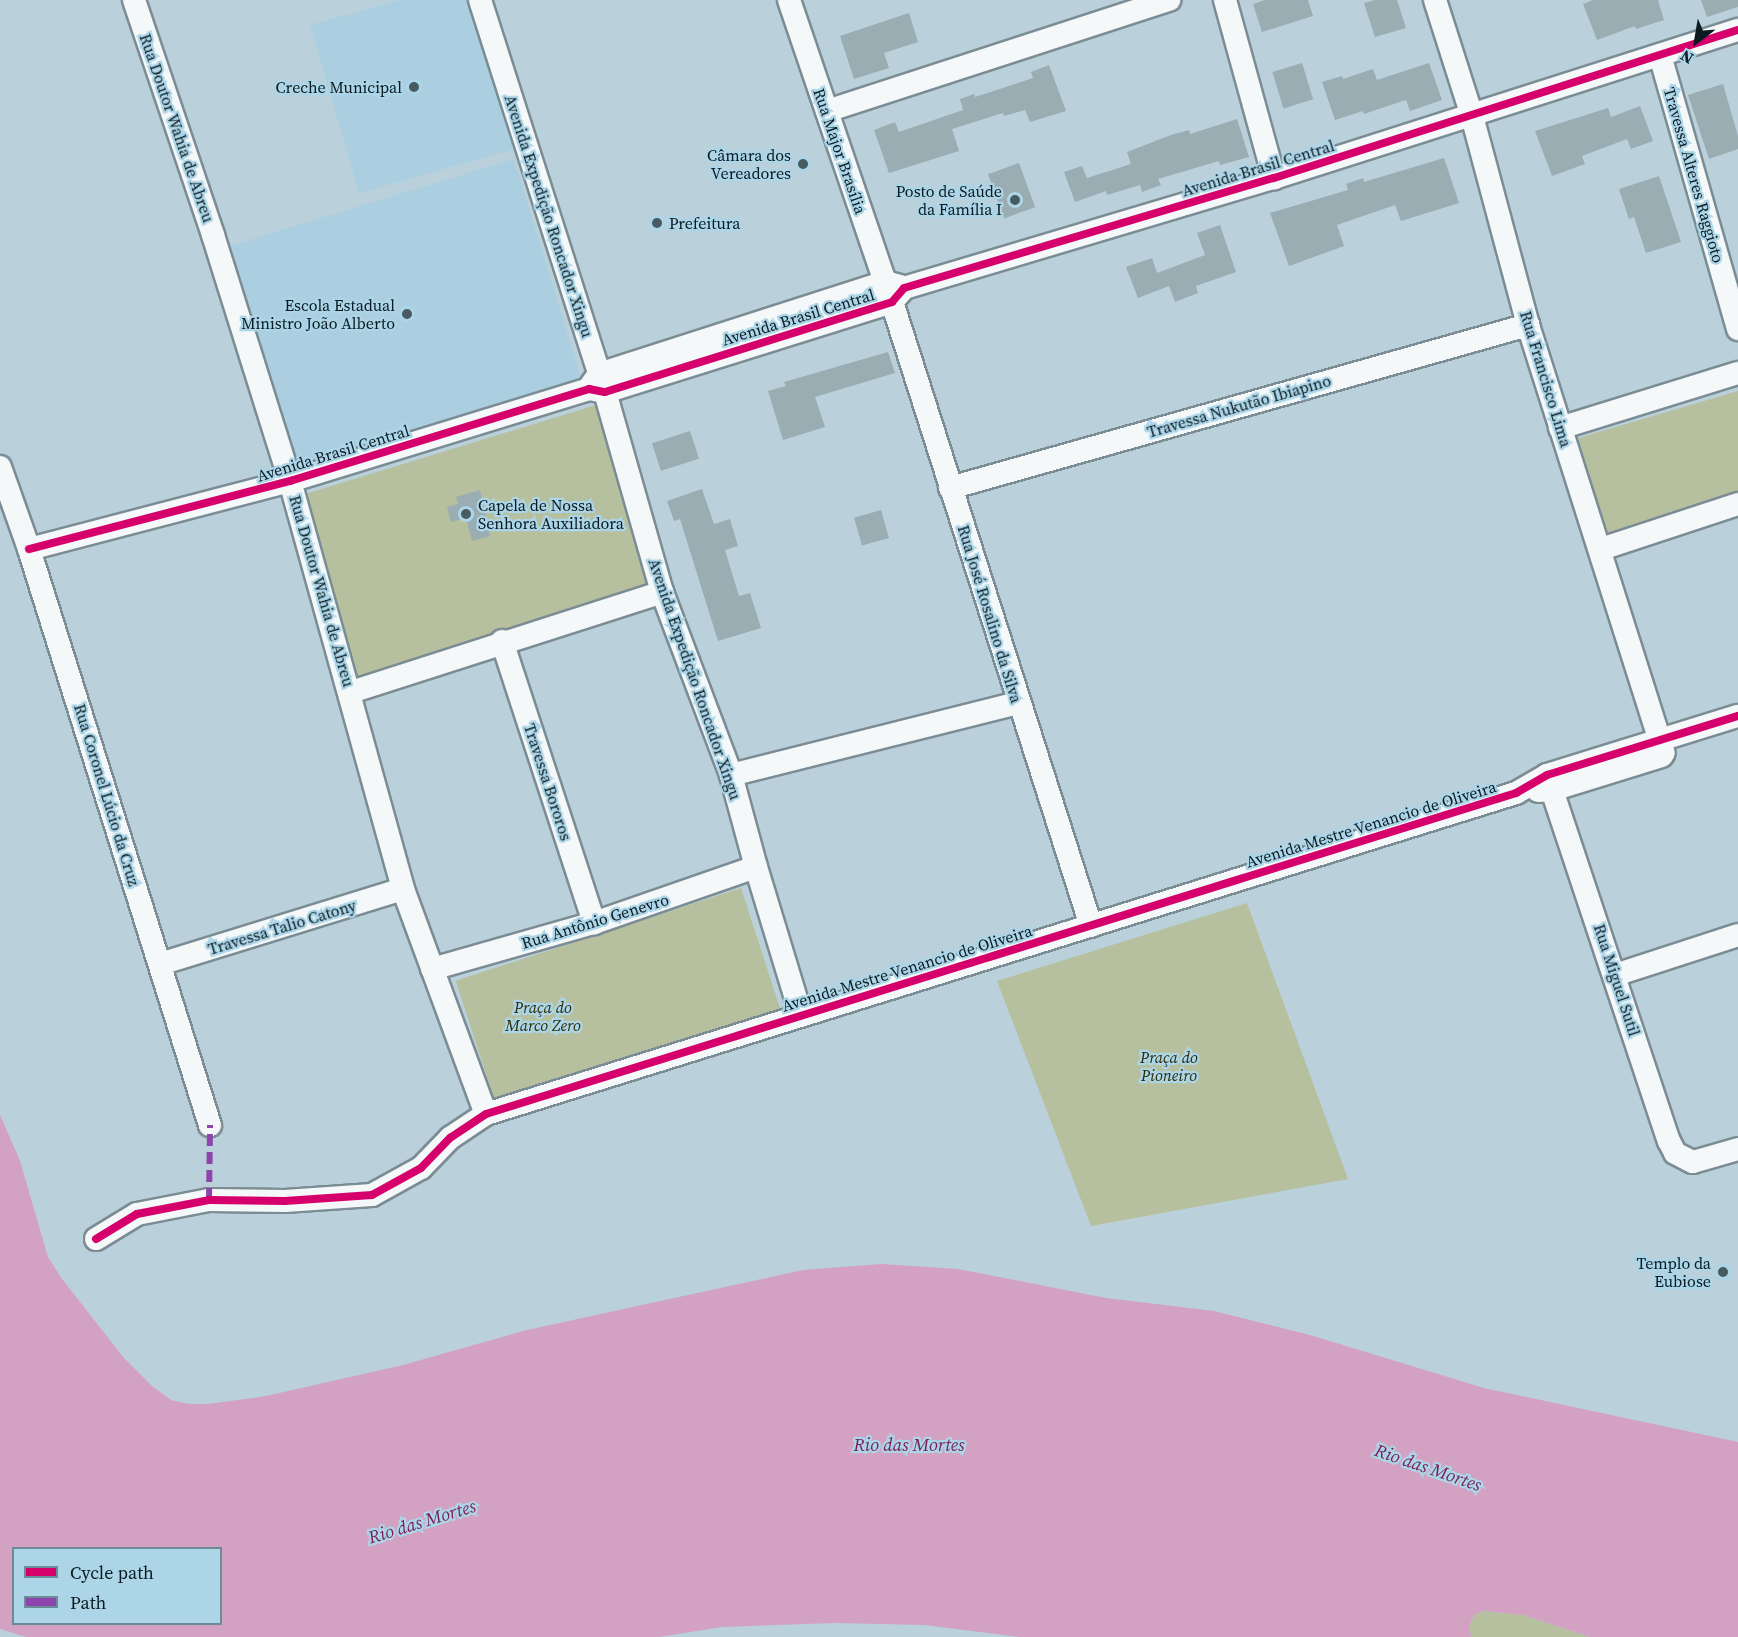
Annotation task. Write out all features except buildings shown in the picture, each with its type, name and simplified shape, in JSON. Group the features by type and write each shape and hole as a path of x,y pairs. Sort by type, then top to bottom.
{"street":[{"name":"Rua Doutor Wahia de Abreu","path":"134,0 213,235 290,481 351,692 404,889 486,1114"},
{"name":"Avenida Expedição Roncador Xingu","path":"480,0 662,592 731,775 756,867 801,1014"},
{"name":"Rua Major Brasília","path":"789,0 827,111 894,290"},
{"path":"827,111 1169,0"},
{"path":"1225,0 1274,178"},
{"name":"Rua Francisco Lima","path":"1435,0 1472,117 1528,325 1663,747"},
{"name":"Avenida Brasil Central","path":"29,549 290,481 894,290 1472,117 1738,30"},
{"name":"Travessa Alteres Raggioto","path":"1660,55 1738,329"},
{"name":"Rua José Rosalino da Silva","path":"894,290 950,488 1091,926"},
{"name":"Travessa Nukutão Ibiapino","path":"950,488 1528,325"},
{"path":"1560,428 1738,373"},
{"name":"Rua Coronel Lúcio da Cruz","path":"0,467 29,549 210,1125"},
{"path":"1600,549 1738,504"},
{"path":"351,692 502,641 662,592"},
{"name":"Travessa Bororos","path":"502,641 594,923"},
{"path":"731,775 1018,703"},
{"name":"Avenida Mestre Venancio de Oliveira","path":"96,1239 137,1215 209,1200 285,1201 372,1195 422,1168 450,1138 486,1114 1663,747 1738,716"},
{"name":"Avenida Mestre Venancio de Oliveira","path":"1663,747 1738,732"},
{"name":"Rua Miguel Sutil","path":"1549,783 1669,1142 1675,1153 1693,1162 1738,1149"},
{"name":"Rua Antônio Genevro","path":"432,969 594,923 756,867"},
{"name":"Travessa Talio Catony","path":"160,964 404,889"},
{"path":"1615,975 1738,935"}],"shaded area":[{"name":"Creche Municipal","path":"400,0 472,0 518,148 359,193 310,25"},
{"name":"Escola Estadual Ministro João Alberto","path":"514,159 584,389 301,476 231,246"}],"green space":[{"path":"1738,391 1738,491 1607,533 1578,438"},
{"path":"596,405 653,591 356,681 300,496"},
{"name":"Praça do Marco Zero","path":"741,888 781,1010 495,1102 456,981"},
{"name":"Praça do Pioneiro","path":"1247,903 1348,1179 1091,1226 997,981"},
{"path":"1484,1611 1523,1615 1590,1637 1471,1637 1469,1626 1474,1615"}],"water":[{"name":"Rio das Mortes","path":"0,1115 20,1161 48,1257 62,1279 124,1358 152,1386 171,1400 189,1404 208,1404 266,1396 403,1365 527,1330 803,1270 881,1264 958,1269 1106,1298 1214,1311 1310,1335 1484,1388 1738,1442 1738,1637 1590,1637 1523,1615 1484,1611 1474,1615 1469,1626 1471,1637 1020,1637 924,1625 834,1623 722,1627 659,1637 26,1637 0,1629"}],"marked path":[{"path":"209,1200 210,1125"}],"cycle path":[{"path":"29,549 290,481 589,389 605,392 892,302 904,288 1274,178 1738,30"},
{"path":"96,1239 137,1214 209,1200 285,1201 372,1195 421,1168 450,1138 486,1114 1516,793 1547,775 1738,716"}],"place":[{"name":"Creche Municipal","path":"414,87"},
{"name":"Câmara dos Vereadores","path":"803,164"},
{"name":"Posto de Saúde da Família I","path":"1015,200"},
{"name":"Prefeitura","path":"657,223"},
{"name":"Escola Estadual Ministro João Alberto","path":"407,314"},
{"name":"Capela de Nossa Senhora Auxiliadora","path":"466,514"},
{"name":"Templo da Eubiose","path":"1723,1272"}]}
